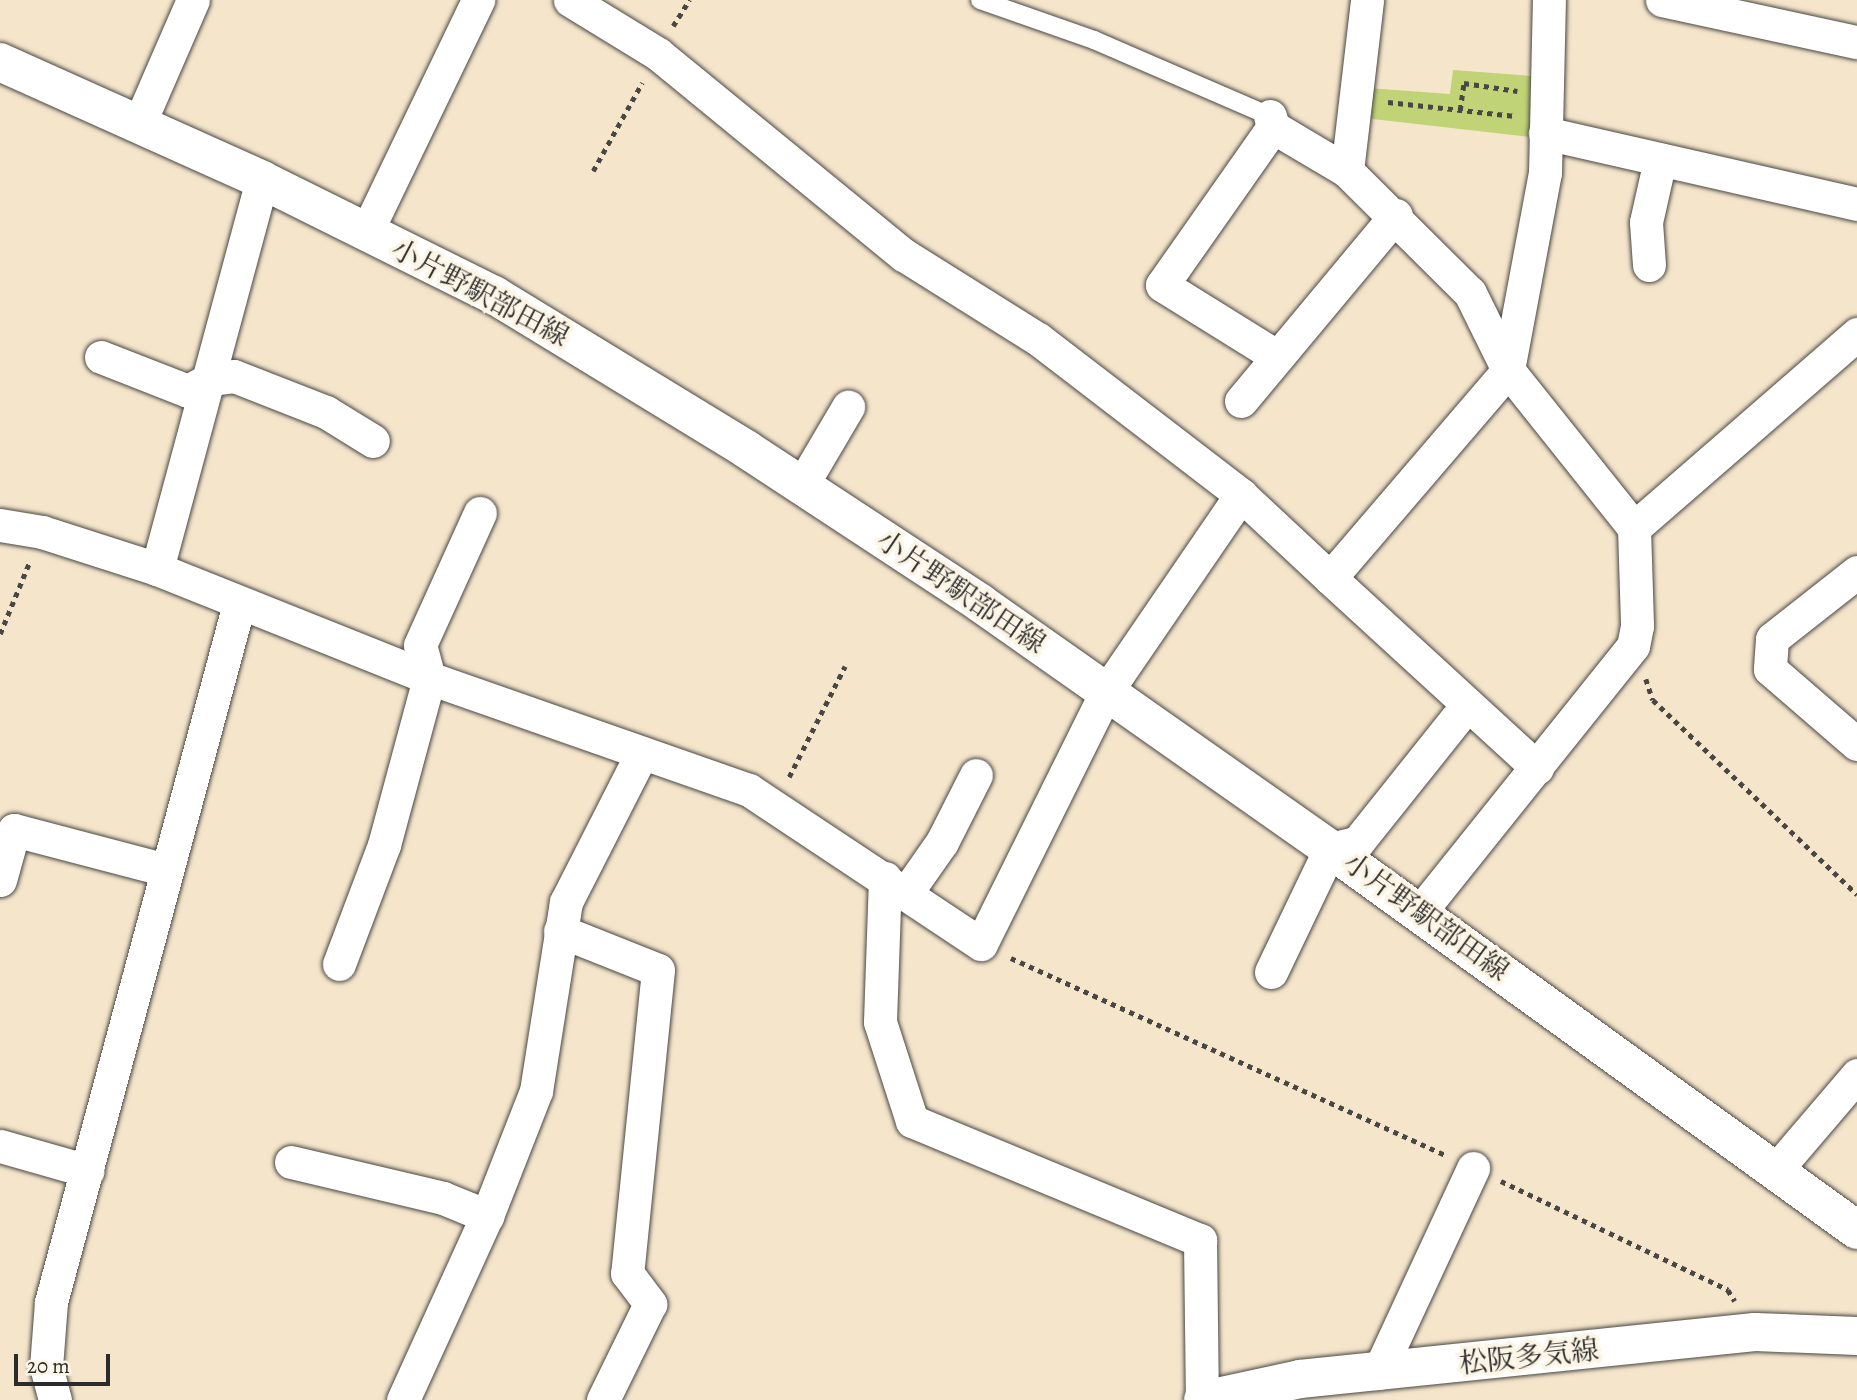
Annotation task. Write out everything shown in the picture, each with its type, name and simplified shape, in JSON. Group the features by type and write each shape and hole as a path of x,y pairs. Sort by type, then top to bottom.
{"main road":[{"name":"小片野駅部田線","path":"0,62 262,180 494,295 802,485 1106,692 1420,912 1857,1230"},
{"name":"松阪多気線","path":"1202,1400 1301,1390 1378,1373 1755,1332 1857,1336"}],"street":[{"path":"139,124 193,0"},
{"path":"366,233 478,0"},
{"path":"570,0 658,54 904,255 1038,339 1241,495 1537,768"},
{"path":"1347,171 1367,0"},
{"path":"1330,578 1508,370 1545,173 1549,0"},
{"path":"1662,0 1857,42"},
{"path":"1276,356 1162,285 1272,121 1347,171 1396,215 1470,293 1508,370 1634,528 1637,626 1633,646 1420,912"},
{"path":"1545,133 1857,204"},
{"path":"1649,265 1646,222 1660,160"},
{"path":"157,569 262,180"},
{"path":"1241,401 1396,215"},
{"path":"1634,528 1857,334"},
{"path":"101,357 188,391 210,379 234,376 326,412 373,441"},
{"path":"802,485 848,407"},
{"path":"0,525 42,531 157,569 429,678 749,790 896,885 981,944 1106,692 1241,495"},
{"path":"338,964 384,845 429,678 420,645 480,513"},
{"path":"1857,572 1772,639 1770,669 1857,744"},
{"path":"55,1400 46,1367 51,1302 239,604"},
{"path":"1271,972 1330,849 1357,843 1456,719"},
{"path":"403,1400 487,1216 536,1091 559,931 566,902 642,753"},
{"path":"976,775 942,842 896,885 880,1022 912,1121 1200,1240 1202,1400"},
{"path":"0,880 14,830 167,870"},
{"path":"559,931 658,970 627,1273 650,1304 603,1400"},
{"path":"1776,1170 1857,1075"},
{"path":"0,1146 88,1171"},
{"path":"291,1162 443,1198 487,1216"},
{"path":"1378,1373 1473,1168"}],"lane":[{"path":"979,0 1094,40 1272,121"}],"path":[{"path":"1356,99 1460,110 1517,116 1517,91 1464,83 1460,110"},
{"path":"0,634 42,531"},
{"path":"1633,646 1653,700 1857,894"},
{"path":"774,806 845,666"},
{"path":"981,944 1473,1168 1728,1290 1755,1332"}],"green space":[{"path":"1453,70 1531,76 1531,137 1364,118 1368,88 1450,94"}]}
